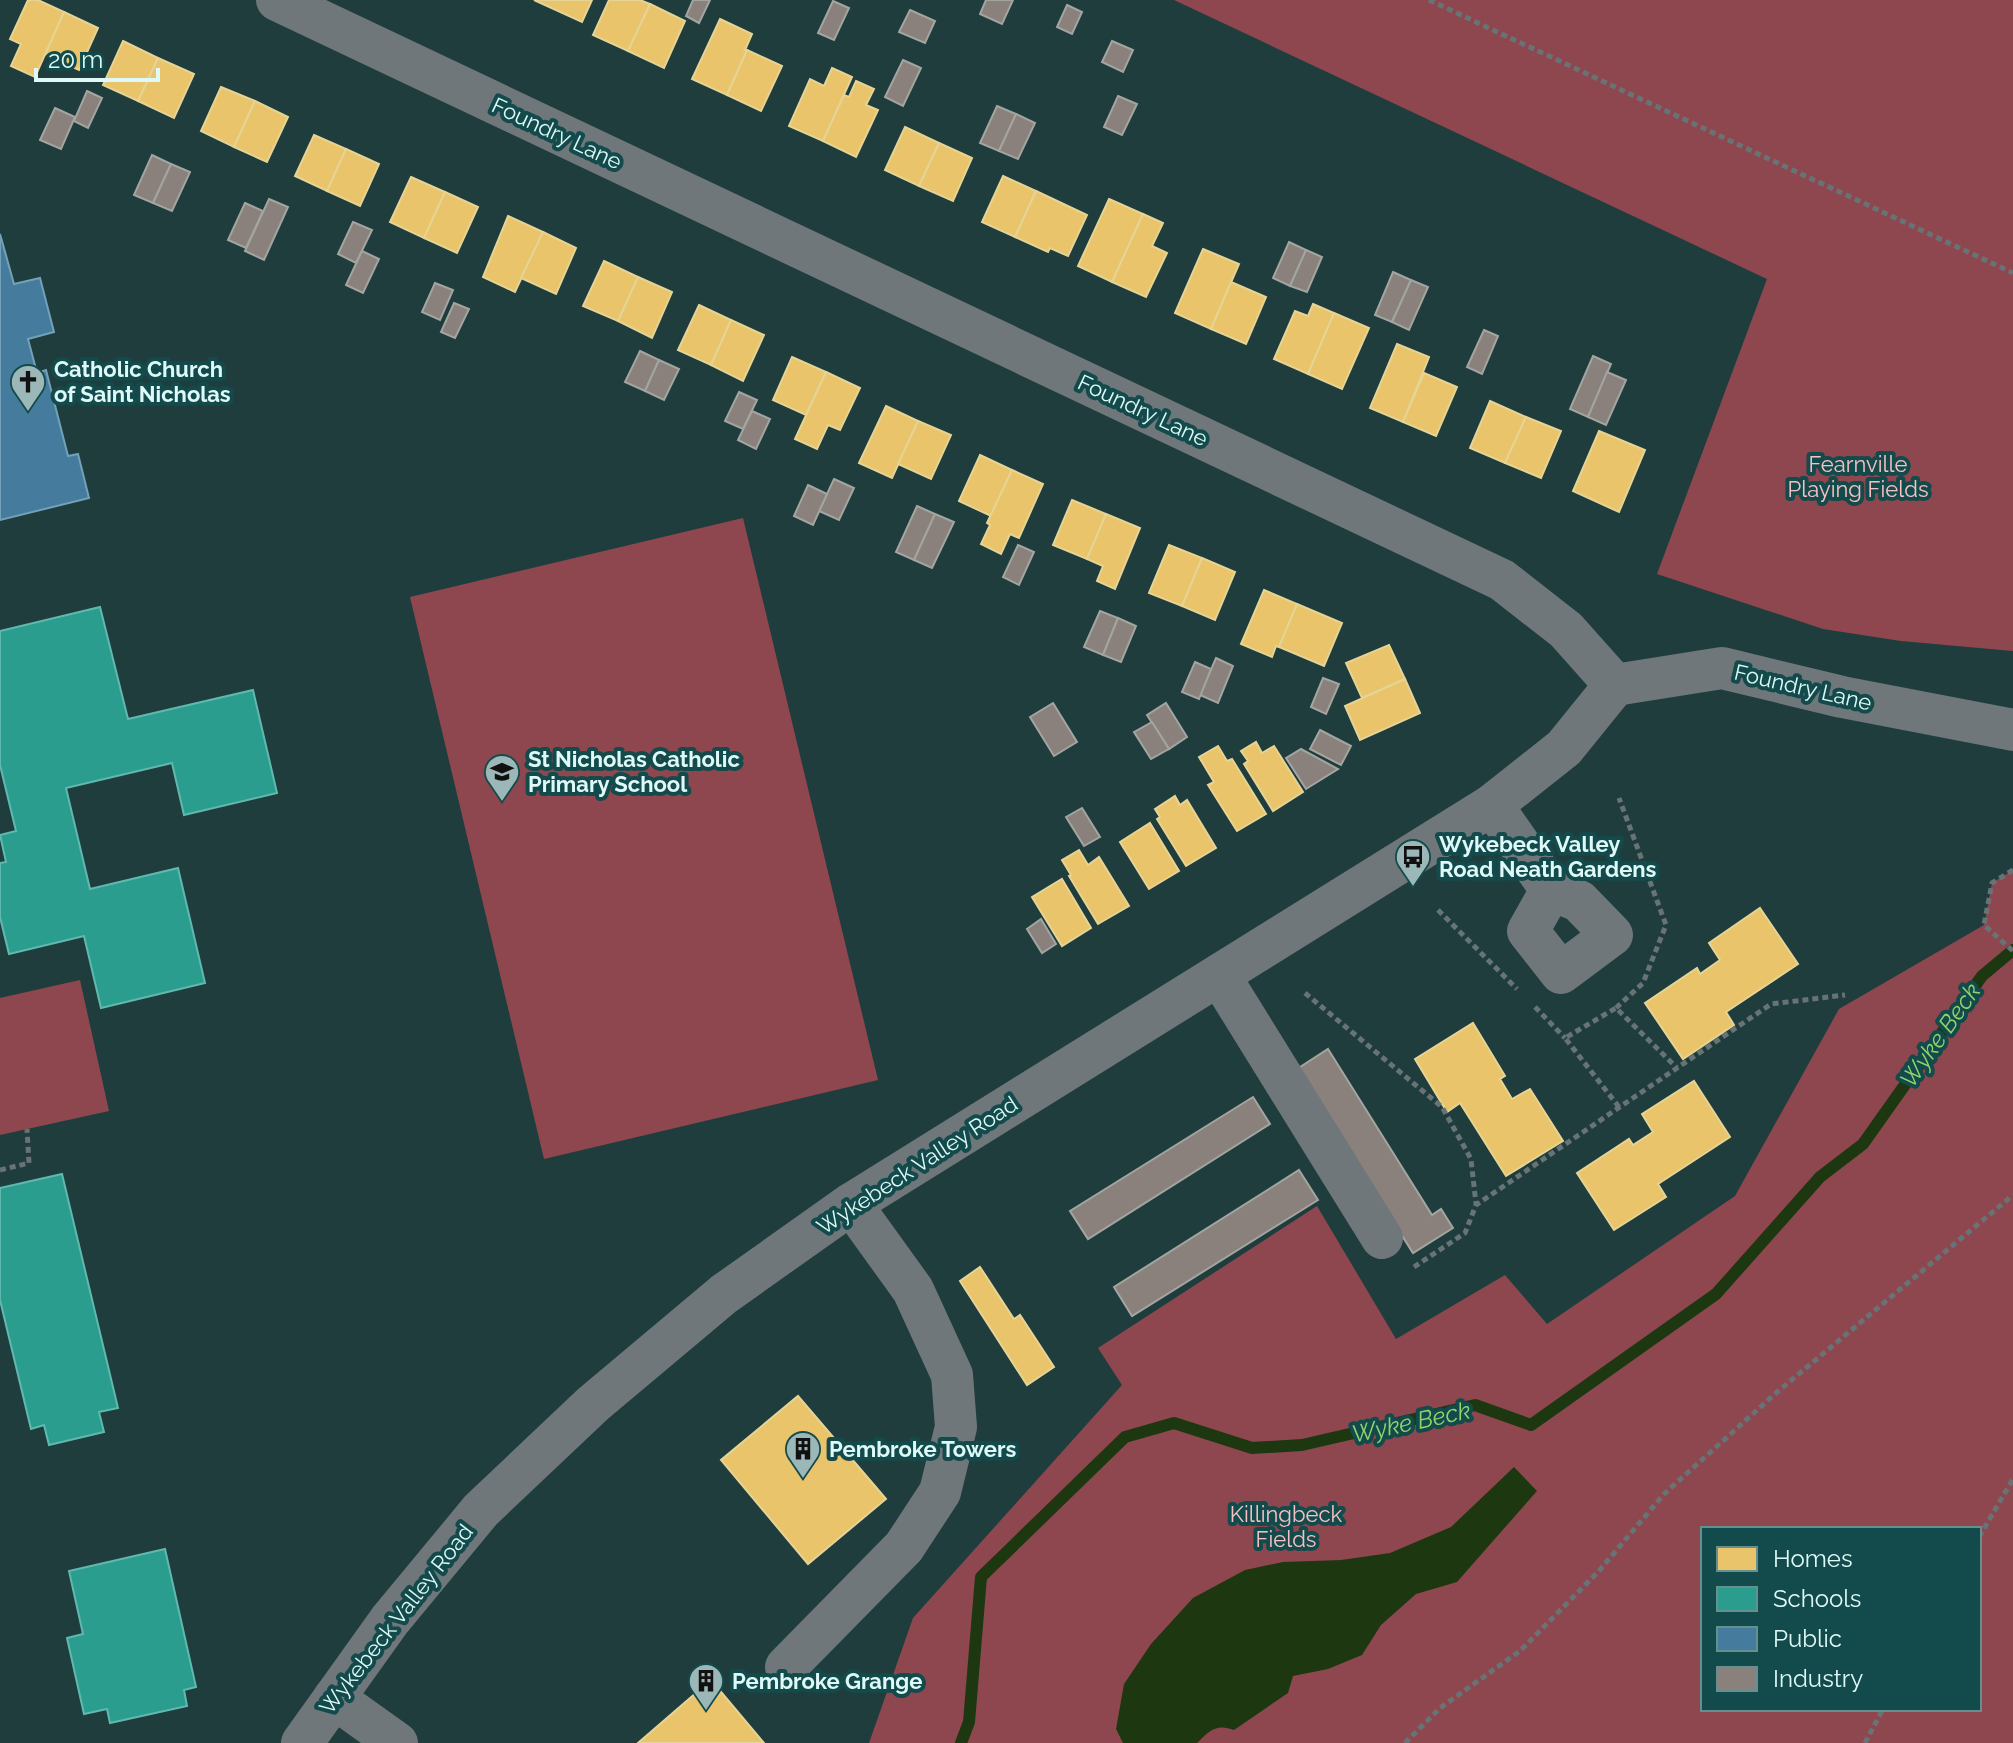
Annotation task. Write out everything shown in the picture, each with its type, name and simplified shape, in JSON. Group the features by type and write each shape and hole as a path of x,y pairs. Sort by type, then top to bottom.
{"street":[{"name":"Foundry Lane","path":"277,0 1502,580 1566,630 1615,685 1722,668 1842,697 2013,730"},
{"name":"Wykebeck Valley Road","path":"302,1743 390,1620 481,1510 593,1404 712,1304 851,1204 1492,805 1564,748 1615,685"},
{"path":"1492,805 1551,890"},
{"path":"1219,975 1382,1238"},
{"path":"786,1667 904,1547 940,1492 956,1427 952,1375 913,1290 851,1204"},
{"path":"334,1698 397,1743"}],"path":[{"path":"1429,0 2013,273"},
{"path":"2013,870 1992,883 1984,925 2013,951"},
{"path":"1438,910 1523,995"},
{"path":"1305,993 1442,1107 1471,1159 1476,1205 1465,1233 1404,1273 1382,1238"},
{"path":"1476,1205 1771,1004 1845,995"},
{"path":"1533,1006 1565,1038 1619,1107"},
{"path":"1565,1038 1616,1008 1677,1068"},
{"path":"0,1170 29,1163 27,1129"},
{"path":"1405,1743 1440,1708 1520,1651 1598,1572 1664,1494 1776,1393 2013,1195"},
{"path":"1981,1534 2013,1479"},
{"path":"1865,1743 1882,1711"}],"green space":[{"name":"Fearnville Playing Fields","path":"1174,0 2013,0 2013,651 1901,641 1823,629 1657,574 1767,279"},
{"path":"743,518 878,1080 544,1159 410,597"},
{"name":"Killingbeck Fields","path":"2013,870 2013,1743 869,1743 913,1618 1122,1385 1098,1348 1317,1206 1396,1339 1505,1275 1547,1324 1735,1196 1839,1009 1984,925 1992,883"},
{"path":"80,980 109,1111 0,1135 0,998"}],"shaded area":[{"path":"1514,1467 1537,1491 1457,1582 1416,1594 1381,1625 1362,1655 1328,1669 1293,1676 1288,1693 1234,1730 1222,1727 1213,1729 1197,1743 1123,1743 1116,1729 1124,1684 1151,1644 1193,1598 1245,1570 1283,1562 1341,1560 1390,1553 1451,1527"}],"building: Homes":[{"path":"28,0 38,0 64,12 35,77 11,66 21,44 10,39"},
{"path":"534,0 592,0 582,22"},
{"path":"609,0 640,0 650,4 628,51 593,35"},
{"path":"650,4 685,21 664,68 628,51"},
{"path":"64,12 98,28 79,70 45,55"},
{"path":"720,19 752,34 727,95 692,79"},
{"path":"123,41 158,58 138,101 103,85"},
{"path":"747,50 782,66 761,111 727,95"},
{"path":"158,58 194,74 174,118 138,101"},
{"path":"832,68 852,77 823,141 789,126 810,79 824,86"},
{"path":"856,81 874,89 866,105 878,110 856,157 823,141 844,95 849,97"},
{"path":"221,87 255,101 234,147 201,131"},
{"path":"255,101 288,117 267,162 234,147"},
{"path":"905,127 939,143 919,186 885,170"},
{"path":"314,135 346,149 327,191 295,176"},
{"path":"939,143 972,158 953,201 919,186"},
{"path":"346,149 379,164 360,206 327,191"},
{"path":"1003,176 1036,191 1015,237 982,222"},
{"path":"411,177 445,192 424,238 390,222"},
{"path":"1036,191 1087,215 1068,256 1050,248 1048,252 1015,237"},
{"path":"445,192 478,207 457,253 424,238"},
{"path":"1109,199 1143,214 1112,282 1078,266"},
{"path":"1143,214 1163,223 1152,246 1167,253 1146,297 1112,282"},
{"path":"508,216 543,232 515,292 483,277"},
{"path":"543,232 576,248 556,294 521,278"},
{"path":"1203,249 1239,264 1211,329 1175,313"},
{"path":"604,261 638,277 618,321 583,306"},
{"path":"638,277 672,292 652,338 618,321"},
{"path":"1231,282 1266,297 1246,344 1211,329"},
{"path":"1313,304 1334,313 1308,374 1274,359 1295,311 1308,316"},
{"path":"699,305 731,320 711,365 678,350"},
{"path":"1334,313 1369,328 1342,389 1308,374"},
{"path":"731,320 764,335 743,381 711,365"},
{"path":"1397,344 1429,357 1403,422 1370,408"},
{"path":"792,357 826,372 806,415 773,400"},
{"path":"826,372 860,388 840,430 828,425 817,449 795,439"},
{"path":"1424,373 1457,387 1436,436 1403,422"},
{"path":"1490,401 1526,417 1505,463 1470,448"},
{"path":"886,406 918,421 892,478 859,463"},
{"path":"1526,417 1561,431 1541,478 1505,463"},
{"path":"918,421 951,435 931,479 898,464"},
{"path":"1599,431 1645,450 1619,512 1573,491"},
{"path":"980,455 1012,470 991,516 959,501"},
{"path":"1012,470 1043,484 1019,538 1010,534 1001,554 981,544 990,525 987,523"},
{"path":"1072,500 1106,514 1087,559 1053,545"},
{"path":"1106,514 1140,528 1115,589 1097,581 1103,566 1087,559"},
{"path":"1169,545 1202,558 1182,606 1149,593"},
{"path":"1202,558 1235,572 1215,620 1182,606"},
{"path":"1264,590 1297,604 1272,657 1241,644"},
{"path":"1297,604 1342,623 1324,666 1279,647"},
{"path":"1389,645 1405,679 1362,698 1346,663"},
{"path":"1405,679 1420,713 1360,740 1345,706"},
{"path":"1256,742 1262,753 1274,746 1303,792 1273,811 1244,764 1248,761 1241,751"},
{"path":"1218,746 1227,761 1232,759 1266,814 1237,831 1208,785 1214,782 1199,757"},
{"path":"1175,796 1180,805 1187,800 1216,848 1186,866 1157,819 1160,817 1155,809"},
{"path":"1150,823 1179,871 1149,889 1120,842"},
{"path":"1079,850 1088,865 1099,857 1129,906 1098,924 1062,860"},
{"path":"1062,879 1091,928 1062,946 1032,897"},
{"path":"1760,908 1798,964 1726,1012 1734,1025 1683,1059 1645,1003 1697,968 1700,974 1720,960 1709,943"},
{"path":"1473,1023 1505,1076 1500,1079 1512,1099 1530,1089 1563,1141 1506,1176 1460,1103 1447,1112 1415,1059"},
{"path":"1694,1081 1730,1137 1658,1184 1666,1197 1614,1230 1577,1173 1629,1139 1633,1145 1653,1132 1642,1114"},
{"path":"980,1267 1014,1319 1020,1315 1054,1367 1027,1385 960,1281"},
{"name":"Pembroke Towers","path":"798,1396 886,1499 808,1564 721,1460"},
{"name":"Pembroke Grange","path":"711,1680 764,1743 638,1743"}],"building: Schools":[{"path":"100,607 128,719 253,690 277,793 184,815 172,763 66,788 90,889 178,868 205,983 101,1008 84,936 9,954 0,917 0,863 6,862 0,835 16,831 0,765 0,631"},
{"path":"62,1174 118,1408 99,1412 104,1432 49,1445 44,1425 31,1429 0,1300 0,1188"},
{"path":"165,1549 196,1687 184,1690 187,1706 110,1723 107,1709 84,1714 67,1638 83,1634 69,1571"}],"building: Public":[{"name":"Catholic Church of Saint Nicholas","path":"0,234 14,284 40,278 54,332 28,339 37,373 46,370 68,456 78,454 89,498 0,520"}],"building: Industry":[{"path":"693,0 710,0 699,23 686,16"},
{"path":"986,0 1013,0 1002,24 980,14"},
{"path":"833,1 849,8 834,40 818,33"},
{"path":"1067,5 1082,12 1072,34 1057,27"},
{"path":"910,10 935,21 925,43 899,32"},
{"path":"1112,41 1133,50 1123,72 1102,62"},
{"path":"903,60 921,68 903,106 885,97"},
{"path":"87,91 102,98 88,128 74,121"},
{"path":"1118,96 1137,104 1122,135 1104,127"},
{"path":"997,106 1016,114 999,151 980,143"},
{"path":"55,108 75,117 61,149 40,140"},
{"path":"1016,114 1035,123 1018,159 999,151"},
{"path":"152,155 171,164 153,203 134,195"},
{"path":"171,164 190,172 172,211 153,203"},
{"path":"269,199 288,207 264,260 245,251"},
{"path":"245,203 263,211 246,248 228,240"},
{"path":"353,222 372,230 356,263 338,254"},
{"path":"1289,242 1306,250 1290,286 1273,278"},
{"path":"1306,250 1322,257 1307,292 1290,286"},
{"path":"362,251 379,259 363,293 346,285"},
{"path":"1393,272 1411,280 1392,322 1375,315"},
{"path":"1411,280 1428,287 1409,330 1392,322"},
{"path":"435,283 453,290 440,320 422,312"},
{"path":"454,303 469,309 455,338 441,332"},
{"path":"1484,330 1498,336 1482,374 1467,367"},
{"path":"640,351 659,360 645,391 625,382"},
{"path":"1593,356 1611,364 1588,417 1570,409"},
{"path":"659,360 679,369 664,400 645,391"},
{"path":"1607,372 1626,380 1606,425 1588,417"},
{"path":"739,392 757,400 743,429 725,421"},
{"path":"752,411 770,419 756,449 738,440"},
{"path":"834,479 854,488 839,520 819,511"},
{"path":"808,485 827,494 813,525 794,516"},
{"path":"917,506 935,514 914,560 896,552"},
{"path":"935,514 954,522 932,568 914,560"},
{"path":"1018,545 1034,552 1019,585 1003,577"},
{"path":"1100,611 1118,618 1103,655 1084,647"},
{"path":"1118,618 1136,626 1121,662 1103,655"},
{"path":"1216,658 1233,666 1218,703 1200,695"},
{"path":"1195,662 1211,669 1199,699 1182,692"},
{"path":"1323,678 1339,684 1326,714 1311,707"},
{"path":"1053,703 1077,742 1054,756 1030,717"},
{"path":"1166,703 1187,737 1169,749 1147,715"},
{"path":"1152,722 1169,749 1151,759 1134,732"},
{"path":"1320,730 1351,746 1341,765 1310,749"},
{"path":"1301,749 1338,769 1306,789 1286,758"},
{"path":"1082,808 1100,837 1084,846 1066,817"},
{"path":"1041,919 1056,944 1042,953 1027,929"},
{"path":"1328,1049 1432,1215 1441,1209 1453,1228 1413,1253 1297,1069"},
{"path":"1253,1097 1270,1124 1088,1239 1070,1211"},
{"path":"1299,1170 1318,1200 1132,1316 1114,1287"}],"waterway":[{"name":"Wyke Beck","path":"961,1743 969,1722 981,1577 1125,1437 1174,1423 1252,1448 1302,1445 1475,1405 1531,1425 1716,1294 1820,1177 1863,1144 1982,976 2013,950"}],"place":[{"name":"Catholic Church of Saint Nicholas","path":"28,413"},
{"name":"St Nicholas Catholic Primary School","path":"502,803"},
{"name":"Wykebeck Valley Road Neath Gardens","path":"1413,888"},
{"name":"Pembroke Towers","path":"803,1480"},
{"name":"Pembroke Grange","path":"706,1712"}]}
